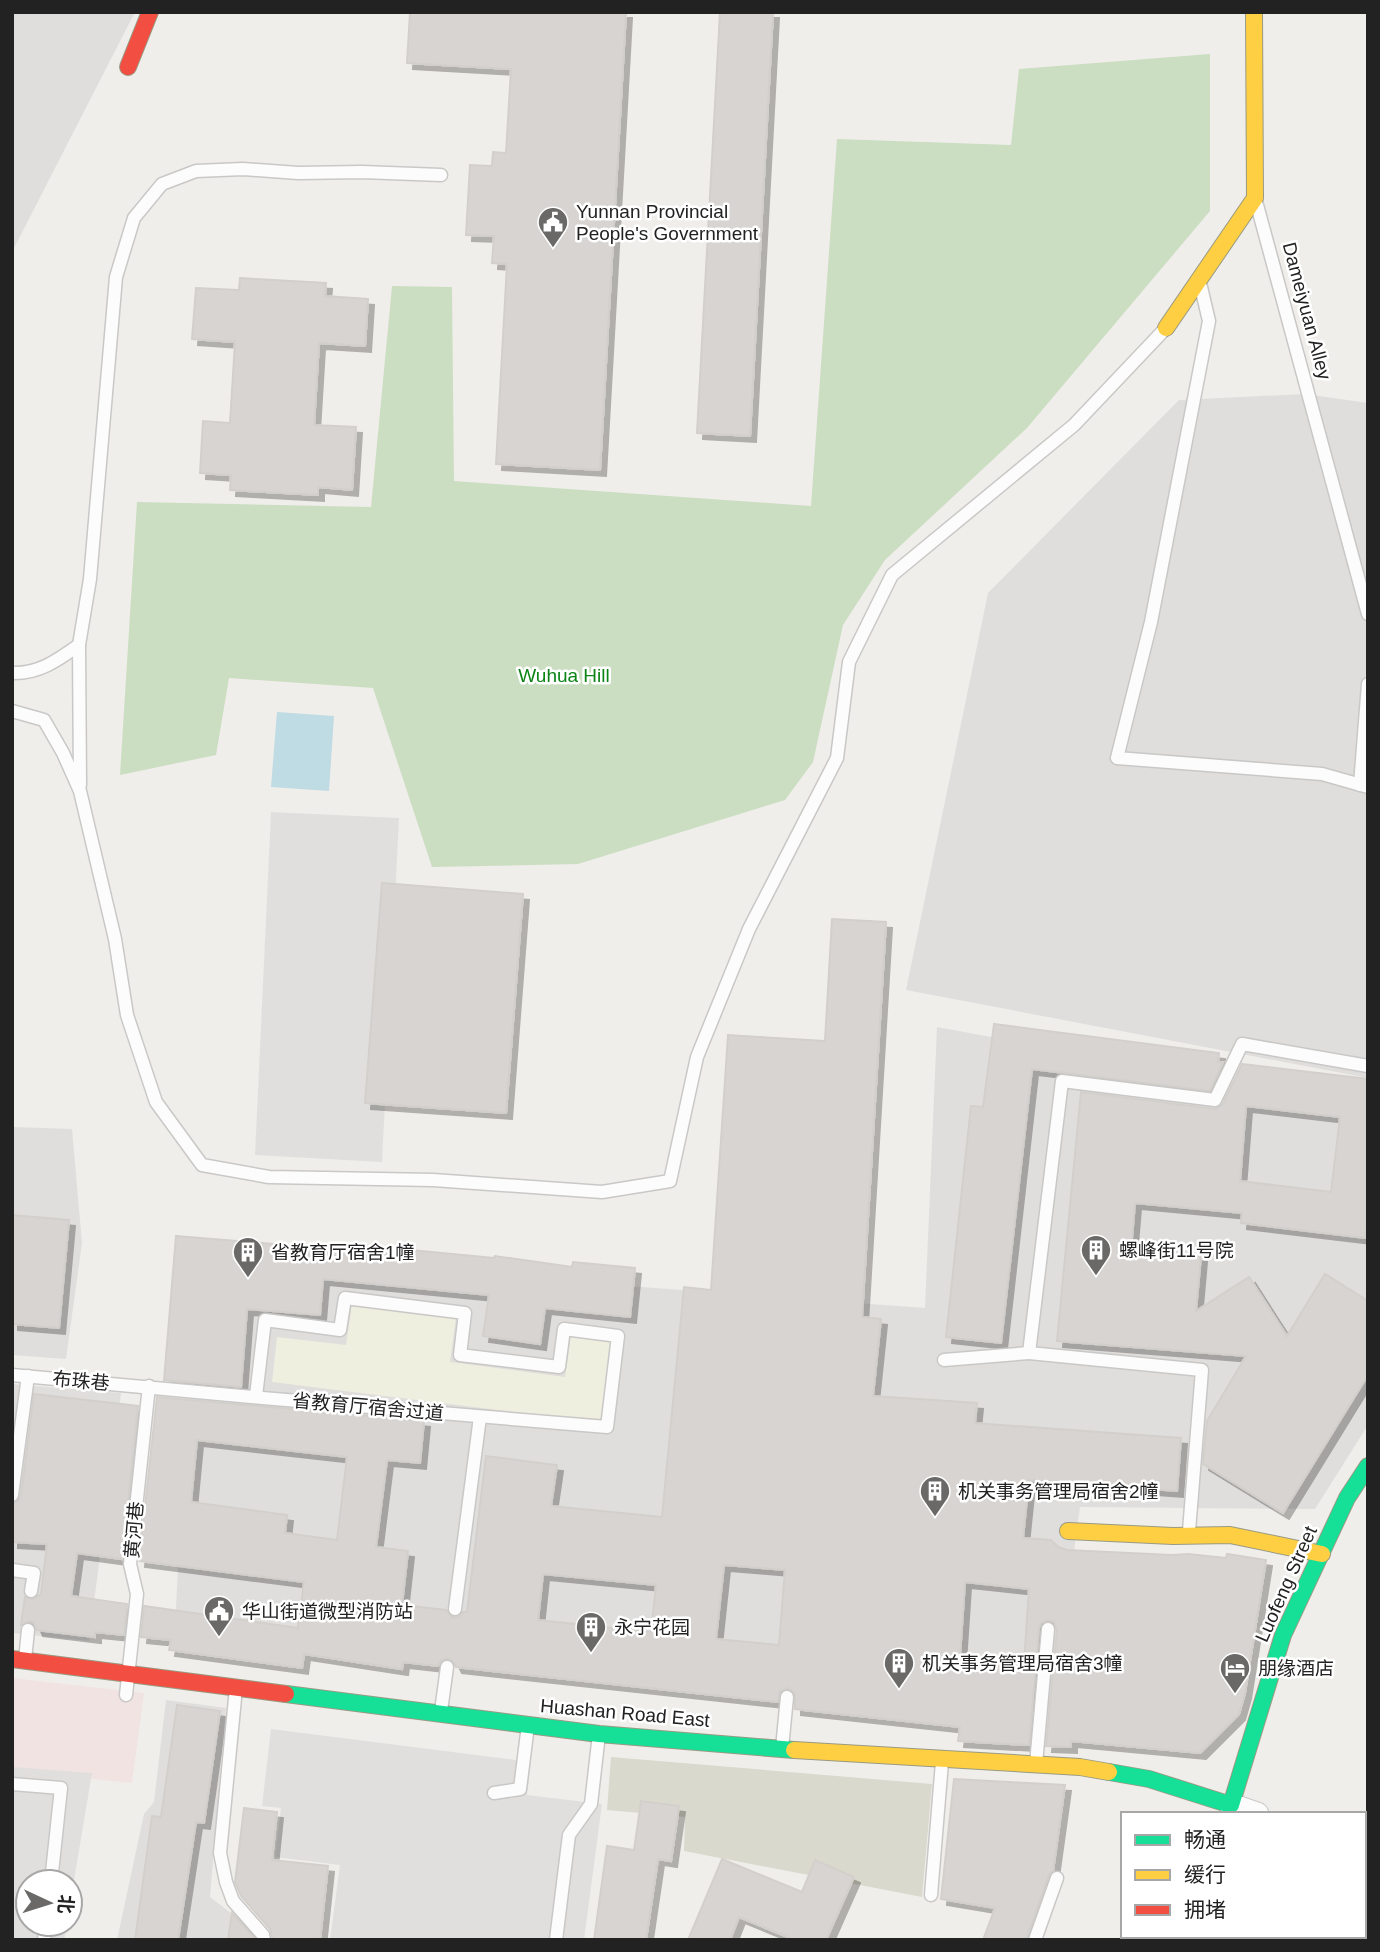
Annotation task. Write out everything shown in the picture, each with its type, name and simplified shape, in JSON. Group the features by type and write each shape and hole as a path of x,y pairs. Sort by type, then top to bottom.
{"street":[{"path":"128,66 150,12"},
{"name":"Dameiyuan Alley","path":"1254,12 1255,198"},
{"path":"1166,328 1255,198"},
{"name":"Luofeng Street","path":"1231,1805 1283,1635 1348,1499 1365,1476"},
{"path":"1068,1531 1246,1537 1322,1554"},
{"name":"Huashan Road East","path":"18,1660 599,1734 1036,1764 1113,1772 1149,1779 1231,1805"},
{"path":"1231,1805 1251,1812"}],"lane":[{"path":"80,791 79,645 90,579 116,277 134,218 162,184 196,171 243,169 298,173 441,175"},
{"name":"Dameiyuan Alley","path":"1255,198 1368,614"},
{"path":"1199,279 1209,321 1151,622 1117,758 1322,774 1364,786 1368,684"},
{"path":"12,710 44,720 63,752 80,791 115,939 127,1015 156,1102 202,1165 269,1177 433,1180 602,1192 670,1181 697,1057 749,929 837,758 849,663 892,575 1074,425 1166,328"},
{"path":"12,673 34,671 53,663 79,645"},
{"path":"1029,1353 1062,1081 1215,1100 1242,1044 1368,1066"},
{"name":"省教育厅宿舍过道","path":"149,1386 480,1417 607,1427 618,1336 564,1329 559,1367 460,1355 465,1313 345,1298 340,1330 265,1321 256,1396"},
{"path":"944,1360 1029,1353 1202,1370 1189,1534"},
{"name":"布珠巷","path":"12,1375 149,1386"},
{"path":"12,1495 28,1376"},
{"name":"黄河巷","path":"126,1695 138,1594 130,1564 149,1386"},
{"path":"455,1609 480,1417"},
{"path":"12,1570 34,1573 31,1591"},
{"path":"1036,1764 1048,1629"},
{"path":"18,1660 28,1630"},
{"path":"440,1715 447,1667"},
{"path":"236,1687 220,1853 233,1901 263,1935 264,1940"},
{"path":"782,1748 787,1697"},
{"path":"494,1793 520,1789 528,1725"},
{"path":"556,1940 569,1835 591,1804 599,1734"},
{"path":"931,1895 942,1758"},
{"path":"12,1784 61,1788 52,1868"},
{"path":"1035,1940 1058,1878"}],"shaded area":[{"path":"12,12 135,12 12,252"},
{"path":"1305,394 1368,403 1368,1078 906,990 988,593 1179,400"},
{"path":"271,812 399,818 382,1162 255,1155"},
{"path":"937,1027 1368,1107 1368,1425 1315,1509 1080,1507 1052,1710 178,1629 176,1607 194,1254 925,1308"},
{"path":"12,1127 72,1129 82,1243 66,1359 12,1355"},
{"path":"12,1384 121,1393 89,1641 12,1633"},
{"path":"12,1678 144,1693 132,1783 12,1771"},
{"path":"166,1700 226,1708 210,1897 244,1923 259,1937 258,1940 117,1940 144,1814 154,1802"},
{"path":"271,1729 531,1762 527,1795 602,1804 584,1940 330,1940 340,1865 275,1857 281,1808 262,1806"},
{"path":"611,1757 932,1784 922,1897 684,1851 685,1817 607,1810"},
{"path":"12,1767 92,1773 76,1868 14,1868 14,1938 64,1940 12,1940"}],"green space":[{"name":"Wuhua Hill","path":"1210,54 1210,211 1027,428 885,560 843,625 813,762 785,800 578,864 432,867 373,688 229,678 216,755 120,775 137,502 371,507 392,286 452,287 454,481 811,506 837,139 1011,145 1019,69"},
{"path":"352,1304 456,1317 450,1362 565,1377 571,1335 614,1340 604,1423 272,1382 277,1337 346,1345"}],"water":[{"path":"277,712 334,716 329,791 271,787"}],"building":[{"name":"Yunnan Provincial People's Government","path":"410,12 626,12 600,470 496,464 507,264 492,263 494,236 466,235 470,165 492,166 493,152 506,153 511,69 407,63"},
{"path":"720,12 773,12 750,436 697,433"},
{"path":"240,278 326,283 325,296 368,299 365,346 319,343 314,425 356,427 352,490 318,487 318,495 230,490 231,475 200,473 203,421 230,423 235,342 192,339 196,288 239,290"},
{"path":"382,883 523,894 506,1113 365,1103"},
{"path":"832,919 886,922 862,1317 881,1319 873,1396 977,1403 975,1423 1181,1438 1177,1491 1029,1480 1023,1538 1051,1540 1058,1547 1067,1550 1226,1558 1227,1554 1266,1560 1245,1693 1239,1714 1200,1753 1071,1741 1071,1747 1046,1746 1057,1630 1054,1622 1048,1620 1041,1623 1039,1628 1029,1745 958,1741 960,1727 795,1709 795,1694 789,1688 780,1691 778,1702 456,1667 453,1661 447,1658 438,1666 403,1662 402,1669 304,1654 302,1668 169,1650 171,1640 141,1637 144,1606 298,1628 304,1582 139,1561 157,1397 424,1421 420,1463 387,1460 376,1547 408,1551 402,1605 446,1610 453,1618 467,1612 486,1456 557,1465 551,1506 662,1517 684,1287 711,1290 728,1035 825,1041","holes":["197,1440 347,1457 337,1540 285,1533 287,1515 191,1502","724,1565 785,1570 779,1645 716,1639","543,1574 656,1585 651,1632 538,1620","965,1582 1029,1589 1024,1663 960,1656"]},
{"path":"994,1024 1219,1053 1218,1062 1223,1062 1210,1091 1032,1069 1001,1343 946,1337 971,1106 983,1107"},
{"path":"1242,1064 1368,1079 1368,1215 1365,1238 1241,1223 1242,1213 1135,1203 1131,1250 1201,1256 1196,1311 1249,1277 1287,1336 1325,1274 1368,1301 1368,1375 1283,1513 1203,1464 1207,1421 1246,1356 1057,1341 1081,1092 1215,1109 1223,1104","holes":["1246,1106 1340,1117 1331,1192 1240,1181"]},
{"path":"12,1215 69,1220 59,1328 12,1324"},
{"path":"176,1236 359,1251 360,1245 495,1256 572,1267 573,1262 635,1268 630,1317 545,1308 540,1344 483,1336 489,1295 323,1279 320,1315 247,1309 241,1387 164,1380"},
{"path":"34,1394 138,1406 122,1559 77,1553 71,1596 127,1604 124,1635 95,1632 95,1637 37,1630 30,1621 21,1625 25,1597 33,1599 41,1594 47,1544 12,1542 12,1504 21,1496"},
{"path":"177,1705 220,1711 204,1823 196,1822 178,1940 135,1940 152,1816 161,1817"},
{"path":"954,1779 1065,1785 1053,1871 1049,1875 1026,1940 983,1940 995,1908 941,1899"},
{"path":"641,1801 679,1806 671,1861 658,1859 646,1940 594,1940 607,1846 634,1850"},
{"path":"244,1808 277,1812 272,1860 328,1866 320,1940 273,1940 270,1929 241,1896 235,1882"},
{"path":"722,1859 802,1892 815,1860 854,1877 826,1940 795,1940 739,1917 730,1940 688,1940"},
{"path":"232,1913 255,1939 255,1940 228,1940"}],"traffic: fast":[{"path":"1109,1772 1149,1779 1231,1805 1283,1635 1347,1498 1368,1466"},
{"path":"286,1694 599,1734 794,1750"}],"traffic: slow":[{"path":"1166,328 1255,198 1254,12"},
{"path":"1068,1531 1173,1536 1230,1535 1322,1554"},
{"path":"794,1750 1080,1767 1109,1772"}],"traffic: jam":[{"path":"128,67 150,12"},
{"path":"12,1659 286,1694"}],"place":[{"name":"Yunnan Provincial People's Government","path":"553,249"},
{"name":"螺峰街11号院","path":"1096,1277"},
{"name":"省教育厅宿舍1幢","path":"248,1279"},
{"name":"机关事务管理局宿舍2幢","path":"935,1518"},
{"name":"华山街道微型消防站","path":"219,1638"},
{"name":"永宁花园","path":"591,1654"},
{"name":"机关事务管理局宿舍3幢","path":"899,1690"},
{"name":"朋缘酒店","path":"1235,1695"}]}
